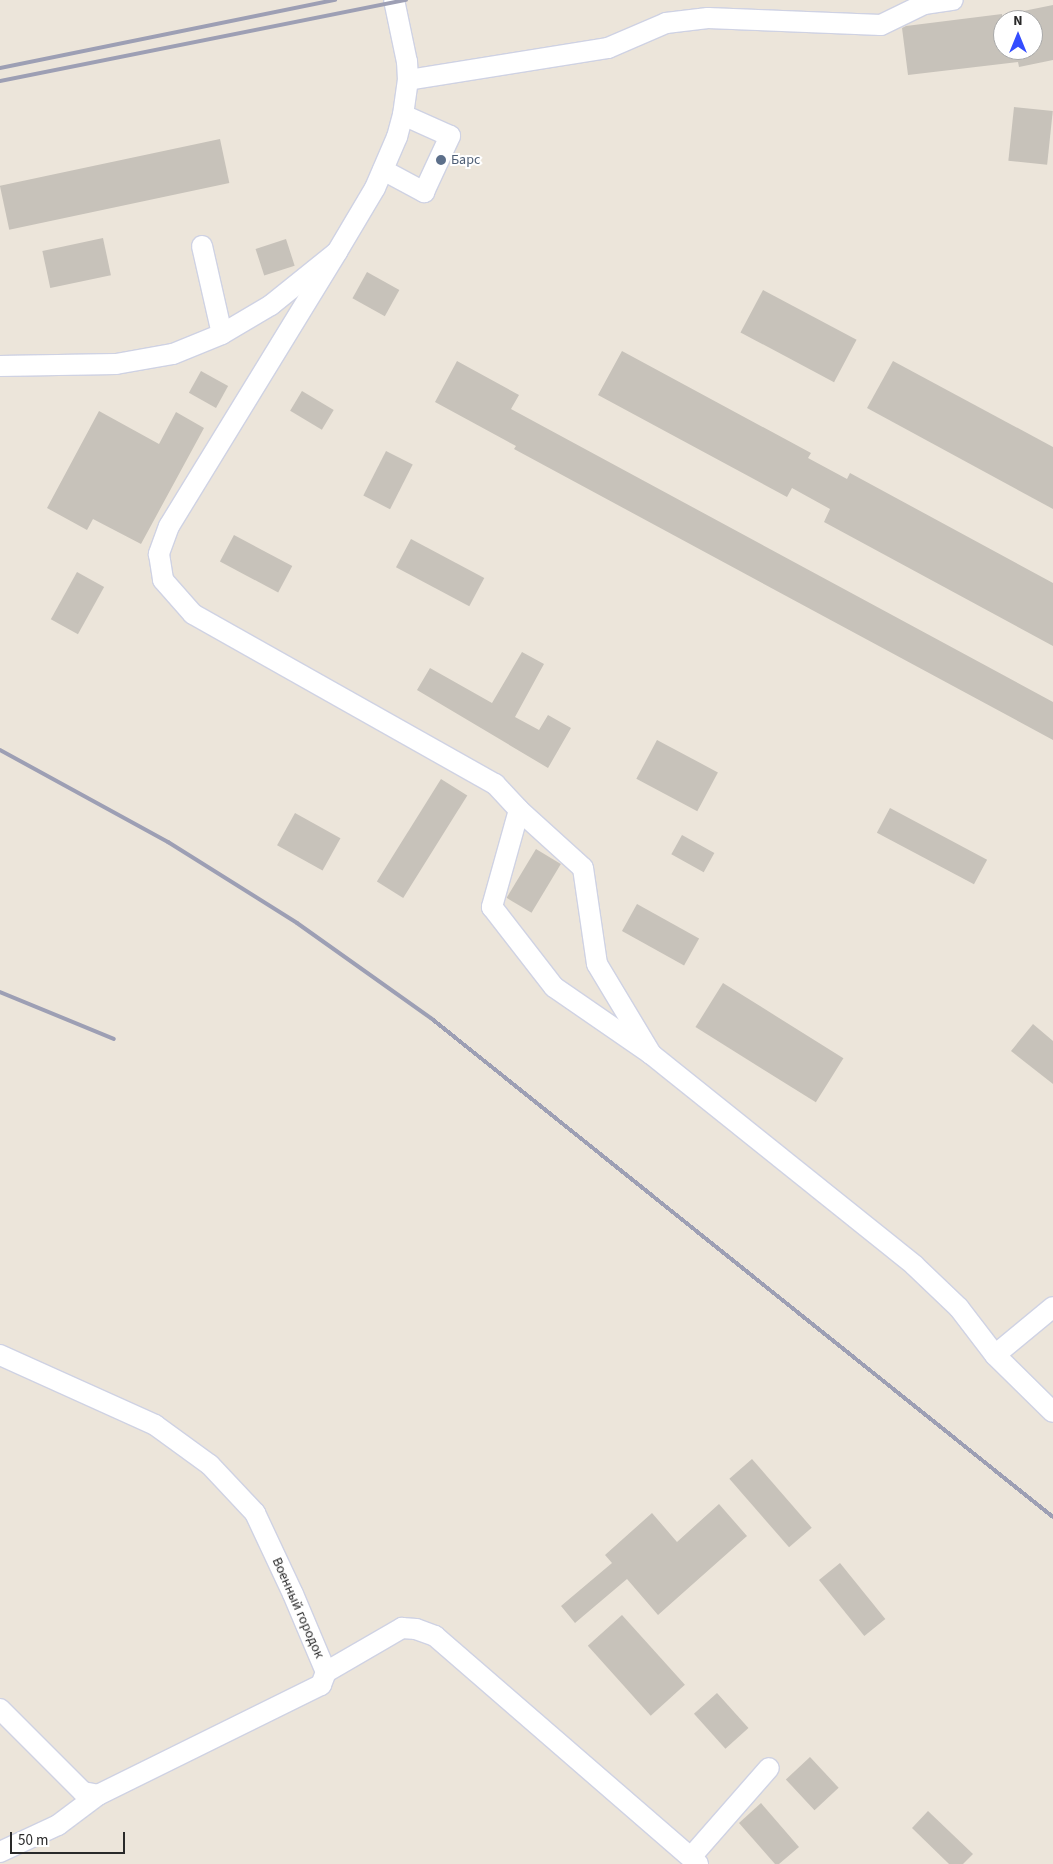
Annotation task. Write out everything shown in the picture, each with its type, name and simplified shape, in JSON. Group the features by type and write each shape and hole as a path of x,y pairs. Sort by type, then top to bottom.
{"street":[{"path":"394,0 407,62 408,80 403,115 397,137 375,188 170,526 159,554 163,580 193,614 495,784 519,810 583,868 597,964 651,1054"},
{"path":"408,80 608,48 666,23 708,18 881,25 924,4 953,0"},
{"path":"382,170 424,192 450,136 403,115"},
{"path":"202,246 222,334"},
{"path":"0,366 116,364 173,354 222,334 271,305 337,252"},
{"path":"519,810 492,907 554,987 651,1054 914,1265 959,1308 995,1355 1053,1412"},
{"path":"995,1355 1053,1307"},
{"name":"Военный городок","path":"0,1355 155,1425 210,1465 255,1513 293,1594 326,1672 402,1628 435,1636 695,1860"},
{"path":"0,1852 58,1825 98,1795 321,1686 326,1672"},
{"path":"0,1709 82,1792 98,1795"},
{"path":"695,1860 769,1768"}],"building":[{"path":"1053,5 1053,60 1019,67 1018,62 908,75 902,28 993,15 993,60 1043,60 1043,10 1029,10"},
{"path":"1014,107 1053,111 1047,165 1008,161"},
{"path":"220,139 229,183 9,230 0,186"},
{"path":"103,238 111,275 50,288 42,251"},
{"path":"286,239 295,266 264,276 256,249"},
{"path":"367,272 399,290 385,316 352,298"},
{"path":"763,290 857,340 834,382 740,332"},
{"path":"622,351 811,453 808,458 847,479 850,473 1053,583 1053,646 824,522 830,509 792,488 787,497 598,395"},
{"path":"457,361 519,395 511,409 1053,702 1053,740 514,449 516,446 435,402"},
{"path":"893,361 1053,447 1053,509 867,408"},
{"path":"201,371 228,386 216,408 189,393"},
{"path":"302,391 334,410 322,430 290,411"},
{"path":"99,411 159,444 176,412 204,428 141,544 93,519 87,530 47,508"},
{"path":"386,451 413,465 390,509 363,496"},
{"path":"234,535 292,566 278,592 220,561"},
{"path":"411,539 484,578 469,606 396,567"},
{"path":"77,572 104,587 78,634 51,619"},
{"path":"522,652 544,664 515,717 539,730 548,715 571,728 548,768 417,690 430,668 492,703"},
{"path":"657,740 718,772 697,811 636,779"},
{"path":"441,779 467,795 403,898 377,882"},
{"path":"890,808 987,860 974,884 877,833"},
{"path":"295,813 340,838 323,871 277,845"},
{"path":"682,835 714,853 704,872 671,854"},
{"path":"536,849 561,864 532,913 507,898"},
{"path":"637,904 699,938 684,966 622,931"},
{"path":"723,983 843,1058 816,1102 695,1027"},
{"path":"1033,1024 1053,1041 1053,1084 1011,1051"},
{"path":"752,1459 812,1528 789,1547 729,1479"},
{"path":"719,1504 747,1536 658,1615 627,1579 575,1623 561,1606 612,1563 605,1555 652,1513 677,1542"},
{"path":"840,1563 885,1619 864,1636 819,1580"},
{"path":"622,1615 685,1685 651,1716 588,1646"},
{"path":"717,1693 748,1728 725,1749 694,1714"},
{"path":"810,1757 839,1788 815,1810 786,1780"},
{"path":"761,1803 799,1847 779,1864 775,1864 739,1823"},
{"path":"928,1811 973,1854 963,1864 949,1864 912,1828"}],"railway":[{"path":"0,68 335,0"},
{"path":"0,81 406,0"},
{"path":"0,750 168,842 297,923 432,1019 1053,1517"},
{"path":"0,992 114,1039"}],"place":[{"name":"Барс","path":"441,160"}]}
